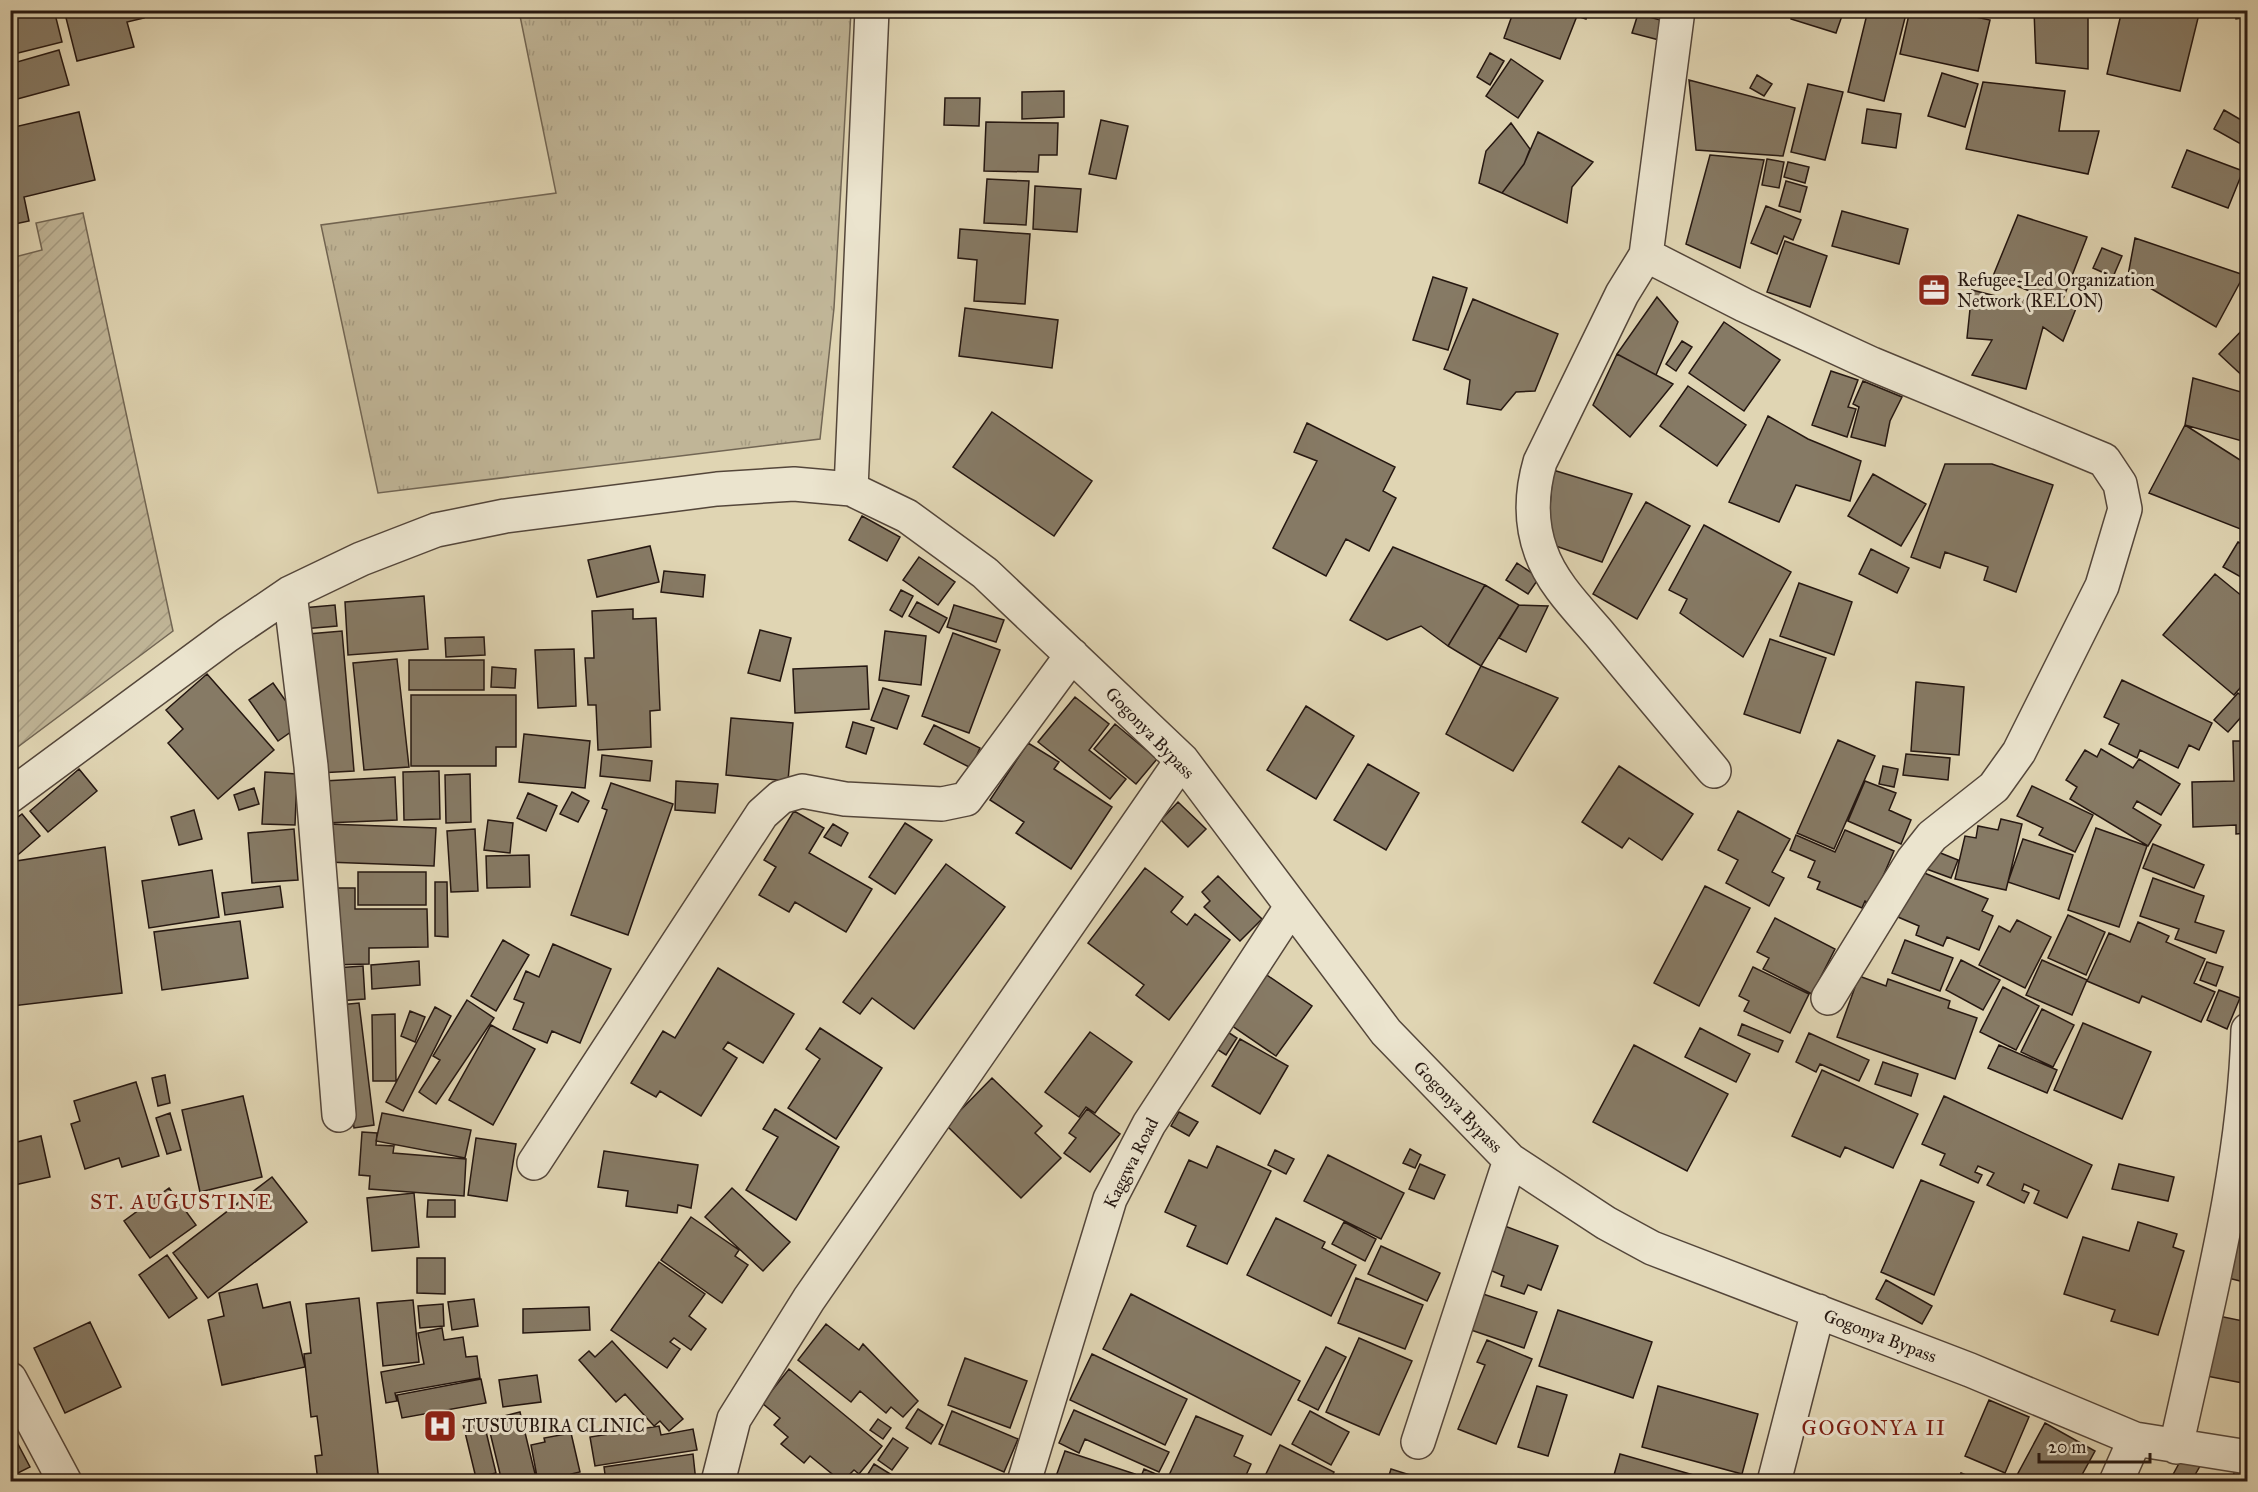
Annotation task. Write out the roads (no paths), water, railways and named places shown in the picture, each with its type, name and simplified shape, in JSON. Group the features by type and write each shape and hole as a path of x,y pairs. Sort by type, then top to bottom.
{"street":[{"path":"10,796 228,635 290,593 361,559 436,530 505,516 717,489 794,484 851,489 872,10"},
{"path":"1678,10 1646,255 1622,294 1540,462 1533,485 1535,531 1542,555 1567,595 1714,771"},
{"path":"1646,255 1744,305 1872,364 2104,460 2120,484 2126,509 2102,586 2019,752 1994,787 1932,836 1912,860 1828,998"},
{"name":"Gogonya Bypass","path":"851,489 907,516 986,573 1182,760 1386,1032 1510,1160 1606,1223 1652,1248 1818,1311 2136,1439 2247,1457"},
{"path":"290,593 310,766 339,1115"},
{"path":"534,1163 762,814 782,797 802,791 845,799 942,804 966,799 1072,655"},
{"path":"718,1482 734,1419 809,1299 1182,760"},
{"name":"Kaggwa Road","path":"1024,1482 1110,1199 1149,1124 1291,907"},
{"path":"2176,1447 2228,1217 2246,1087 2247,1030"},
{"path":"1418,1443 1510,1160"},
{"path":"1774,1482 1818,1311"},
{"path":"10,1379 65,1482"},
{"path":"2116,1482 2136,1439"}],"place":[{"name":"Refugee-Led Organization Network (RELON)","path":"1934,290"},
{"name":"TUSUUBIRA CLINIC","path":"440,1426"}],"district":[{"name":"ST. AUGUSTINE","path":"182,1202"},
{"name":"GOGONYA II","path":"1874,1428"}]}
